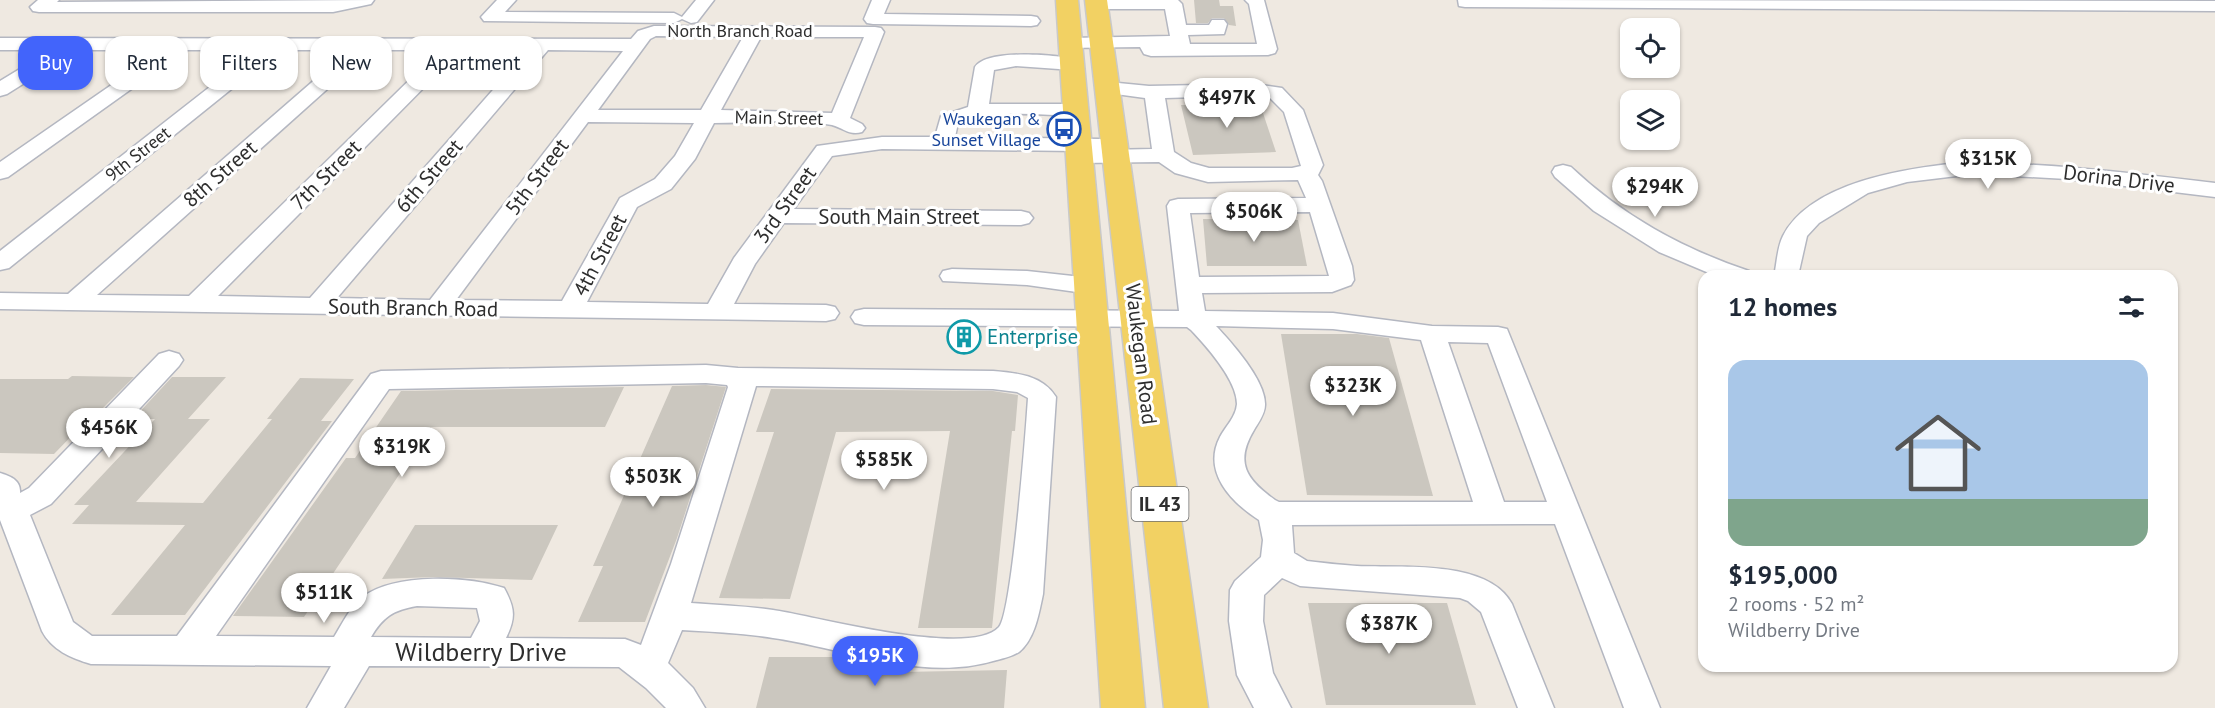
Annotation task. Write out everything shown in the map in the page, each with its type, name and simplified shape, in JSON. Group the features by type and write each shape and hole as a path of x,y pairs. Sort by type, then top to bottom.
{"main road":[{"name":"Waukegan Road","path":"1067,0 1123,708"},
{"name":"Waukegan Road","path":"1096,2 1186,708"},
{"path":"1072,48 1101,40"}],"street":[{"path":"51,0 39,7 333,7 365,0"},
{"path":"507,0 490,17 691,18 874,26 1031,21"},
{"path":"691,18 705,0"},
{"path":"840,120 874,26 880,0"},
{"path":"986,21 988,0"},
{"path":"1180,39 1268,49 1257,3 1254,0"},
{"path":"1096,2 1175,2 1180,39"},
{"path":"1465,2 2215,6"},
{"path":"1101,40 1147,41 1151,50 1180,39 1218,30 1218,24"},
{"name":"North Branch Road","path":"542,46 636,45 644,36 654,31 755,31 874,26"},
{"name":"4th Street","path":"570,310 628,202 663,184 684,159 755,31"},
{"name":"North Branch Road","path":"0,44 18,44"},
{"name":"5th Street","path":"437,308 636,45"},
{"path":"978,111 985,67 1072,48"},
{"path":"0,90 18,79"},
{"path":"1108,88 1154,93 1209,90 1275,92 1293,110 1312,165 1311,170 1304,174 1208,175 1184,168 1164,155 1154,93"},
{"path":"0,172 117,90"},
{"name":"9th Street","path":"0,263 218,90"},
{"name":"8th Street","path":"74,303 315,90"},
{"name":"7th Street","path":"196,304 411,90"},
{"name":"6th Street","path":"316,307 504,90"},
{"path":"944,143 948,120 960,114 978,111 1077,110"},
{"name":"Main Street","path":"583,116 811,117 840,120 882,142 944,143 1164,155"},
{"name":"3rd Street","path":"717,311 743,263 825,150 882,142"},
{"name":"Dorina Drive","path":"1787,270 1796,235 1813,216 1836,199 1873,184 1909,175 1957,170 2014,169 2063,172 2215,190"},
{"path":"1563,172 1584,193 1641,235 1719,270"},
{"path":"952,276 1027,278 1092,302 1135,310 1332,284 1342,280 1340,266 1311,181 1304,174"},
{"path":"1318,205 1178,206 1190,301 1205,328 1250,391 1251,406 1233,441 1228,461 1233,481 1252,501 1274,514 1566,513"},
{"name":"South Main Street","path":"776,216 1021,218"},
{"name":"South Branch Road","path":"0,301 826,313"},
{"path":"1190,301 1363,322 1432,334 1498,335 1642,708"},
{"path":"864,316 1092,302"},
{"path":"1432,334 1492,513"},
{"path":"6,497 40,496 169,360"},
{"path":"187,649 381,380 706,374 738,378 993,380 1018,382 1036,389 1042,397 1026,594 1020,626 1002,645 963,653 903,649 772,624 670,615"},
{"path":"648,667 656,653 670,615 742,387 738,378"},
{"name":"Wildberry Drive","path":"6,497 59,631 78,645 91,650 625,653 648,667 674,688 687,708"},
{"path":"1273,708 1255,675 1246,621 1246,600 1247,590 1262,578 1278,559 1280,537 1274,514"},
{"path":"1278,559 1300,573 1357,579 1402,579 1460,585 1480,591 1496,604 1536,708"},
{"path":"325,708 375,605 402,594 466,594 492,597 497,621 481,652"}],"building":[{"path":"1194,0 1219,0 1220,6 1233,6 1236,26 1229,25 1224,18 1212,18 1208,23 1196,23"},
{"path":"1197,99 1217,99 1218,105 1260,104 1276,152 1193,155 1181,105 1198,105"},
{"path":"1203,219 1298,220 1307,266 1207,266"},
{"path":"1281,334 1357,334 1389,338 1433,496 1307,495"},
{"path":"72,376 134,377 54,454 0,453 0,379 68,379"},
{"path":"172,377 226,377 188,419 210,419 136,502 203,503 272,419 267,419 300,378 354,379 321,421 332,421 185,615 111,615 185,525 72,524 89,505 74,505 155,419 133,419"},
{"path":"672,386 726,387 677,538 645,622 578,622 603,566 593,566"},
{"path":"624,387 605,427 431,427 304,617 233,616 346,458 355,458 401,391"},
{"path":"771,389 993,391 1018,395 1015,431 1012,431 992,628 918,628 950,431 836,432 790,599 719,598 774,432 756,432"},
{"path":"415,525 558,525 532,580 433,577 382,579"},
{"path":"1308,603 1447,603 1476,705 1326,705"},
{"path":"769,657 851,657 848,673 1007,670 1004,708 756,708"}],"place":[{"name":"Waukegan & Sunset Village","path":"1064,129"},
{"name":"Enterprise","path":"964,337"}]}
